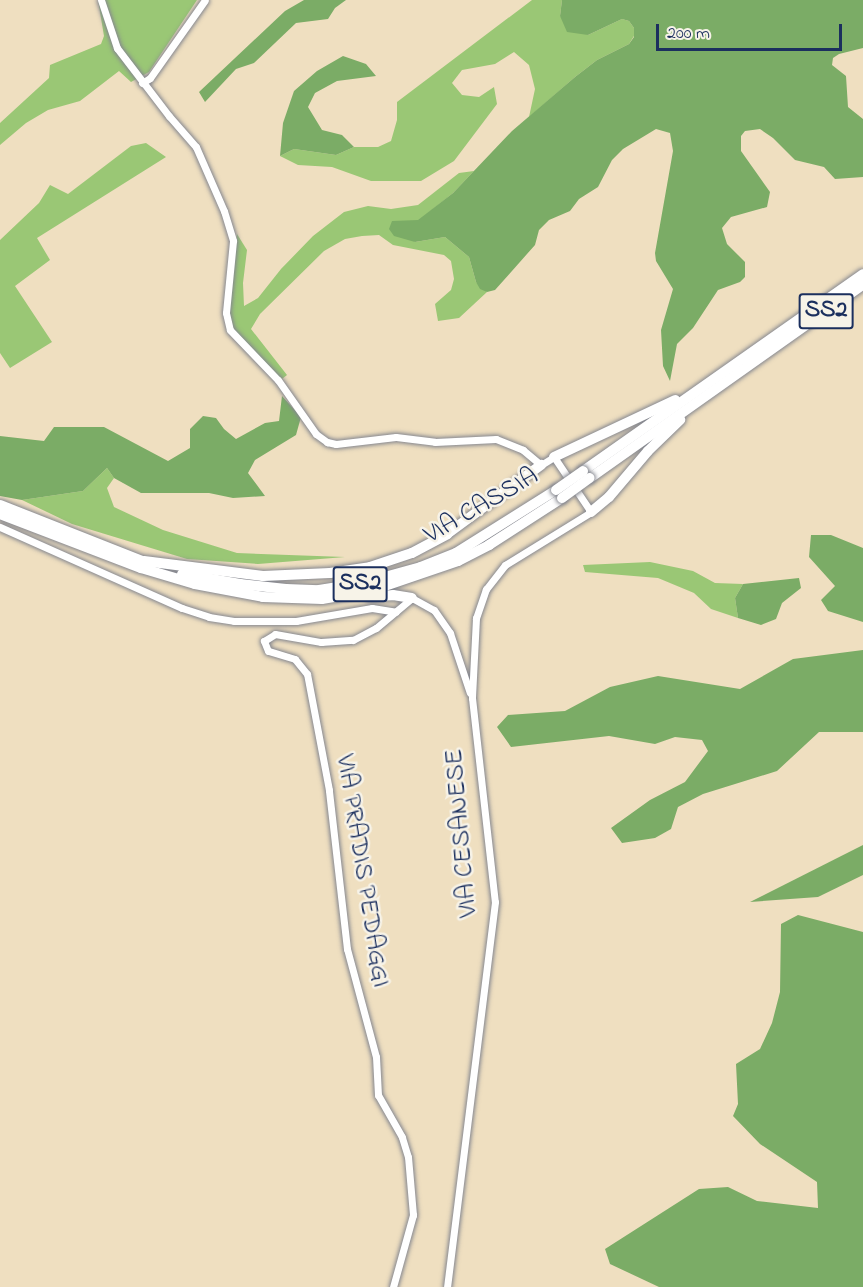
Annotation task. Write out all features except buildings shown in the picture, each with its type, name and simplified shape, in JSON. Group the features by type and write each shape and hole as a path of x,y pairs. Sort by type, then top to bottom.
{"highway":[{"name":"VIA CASSIA","path":"587,475 703,387 863,274"},
{"name":"VIA CASSIA","path":"0,514 141,568 195,584 263,597 322,599 370,591 458,561 489,545 559,494 863,285"},
{"path":"591,512 609,497 674,425 703,404 725,380"},
{"path":"554,457 703,387"},
{"path":"144,561 263,576 320,574 370,567 412,553 447,534 541,465"},
{"name":"VIA CASSIA","path":"0,505 144,561 197,577 261,587 319,590 363,583 421,567 456,553 559,494"},
{"path":"322,599 390,594 412,598"}],"street":[{"path":"101,0 114,42 142,83 196,147 229,225 233,247 226,313 230,330 278,380 316,434 327,442 336,444 396,438 435,442 491,438 523,450 541,465 554,457 591,512"},
{"path":"142,83 150,78 205,0"},
{"name":"VIA CESANESE","path":"447,1287 495,902 472,698 476,618 491,582 516,557 566,530 591,512"},
{"path":"0,527 182,608 209,617 234,621 296,621 372,608 396,612"},
{"path":"412,598 434,610 450,633 472,698"},
{"name":"VIA PRADIS PEDAGGI","path":"393,1287 412,1224 413,1192 408,1157 402,1137 377,1093 376,1057 347,949 328,790 308,678 297,660 270,652 264,643 266,638 275,634 321,642 350,641 371,632 412,598"}],"green space":[{"path":"98,0 197,0 149,72 131,82 119,71 80,101 48,110 26,123 0,145 0,123 49,78 50,65 101,44 104,36"},
{"path":"304,0 346,0 335,8 328,19 296,23 254,63 236,69 205,102 199,92 285,11"},
{"path":"532,0 562,0 560,16 588,35 622,19 629,21 634,28 634,36 629,44 597,60 529,117 535,89 529,65 514,52 495,64 462,70 452,83 462,95 479,97 494,87 497,104 454,161 421,181 371,181 332,167 298,165 280,156 294,149 336,155 354,147 378,147 391,141 397,120 397,102"},
{"path":"562,0 863,0 863,48 839,54 833,58 832,65 846,76 848,107 863,119 863,177 835,179 824,167 795,160 773,138 760,129 745,131 741,136 741,151 770,192 767,207 731,217 722,228 727,244 745,262 745,277 740,282 718,290 693,328 677,344 670,381 663,366 661,330 673,289 656,261 655,253 673,151 670,133 656,129 623,149 612,160 598,187 579,199 570,211 549,220 539,230 535,245 495,290 487,292 480,289 469,257 445,237 415,242 394,236 389,229 392,221 418,220 453,193 512,131 597,60 629,44 634,37 634,28 629,21 622,19 588,35 567,32 560,16"},
{"path":"343,56 366,64 376,76 337,81 315,93 308,107 322,130 342,135 354,147 336,155 294,149 280,156 283,123 294,91 317,71"},
{"path":"146,143 166,157 37,238 50,260 15,286 52,342 10,368 0,353 0,240 39,203 50,185 68,194 131,146"},
{"path":"474,171 453,193 418,221 392,221 415,242 445,237 469,257 476,282 487,292 459,318 438,321 435,304 451,290 454,279 451,261 444,255 393,245 379,235 362,236 345,239 324,251 260,314 251,329 287,375 282,379 260,361 234,334 228,313 237,234 247,250 243,283 244,306 258,298 281,269 313,236 344,212 368,206 391,209 418,205 459,173"},
{"path":"282,396 301,417 296,435 255,460 248,473 265,496 233,498 209,493 141,493 114,478 107,468 83,491 22,500 0,496 0,436 44,441 54,427 104,427 168,461 190,448 190,429 203,416 216,418 236,439 265,423 279,421"},
{"path":"107,468 114,478 107,488 114,507 163,530 237,553 345,557 258,564 187,559 72,524 22,500 83,491"},
{"path":"811,535 831,535 863,548 863,622 828,611 821,600 835,586 809,557"},
{"path":"650,562 693,571 715,583 743,584 735,598 738,618 711,609 694,593 658,578 585,572 583,565"},
{"path":"799,578 801,588 782,603 776,619 761,625 738,618 735,598 743,584"},
{"path":"863,650 863,732 819,732 777,771 703,794 678,807 671,829 655,838 622,843 611,828 650,800 685,782 708,751 702,740 675,737 655,744 609,736 511,747 497,727 508,715 565,711 610,687 658,676 740,689 793,659"},
{"path":"863,845 863,875 818,897 750,902"},
{"path":"798,915 863,932 863,1287 659,1287 610,1264 605,1249 699,1189 728,1187 757,1201 818,1208 817,1182 760,1144 733,1116 738,1104 736,1064 760,1049 772,1023 780,992 781,924"}]}
